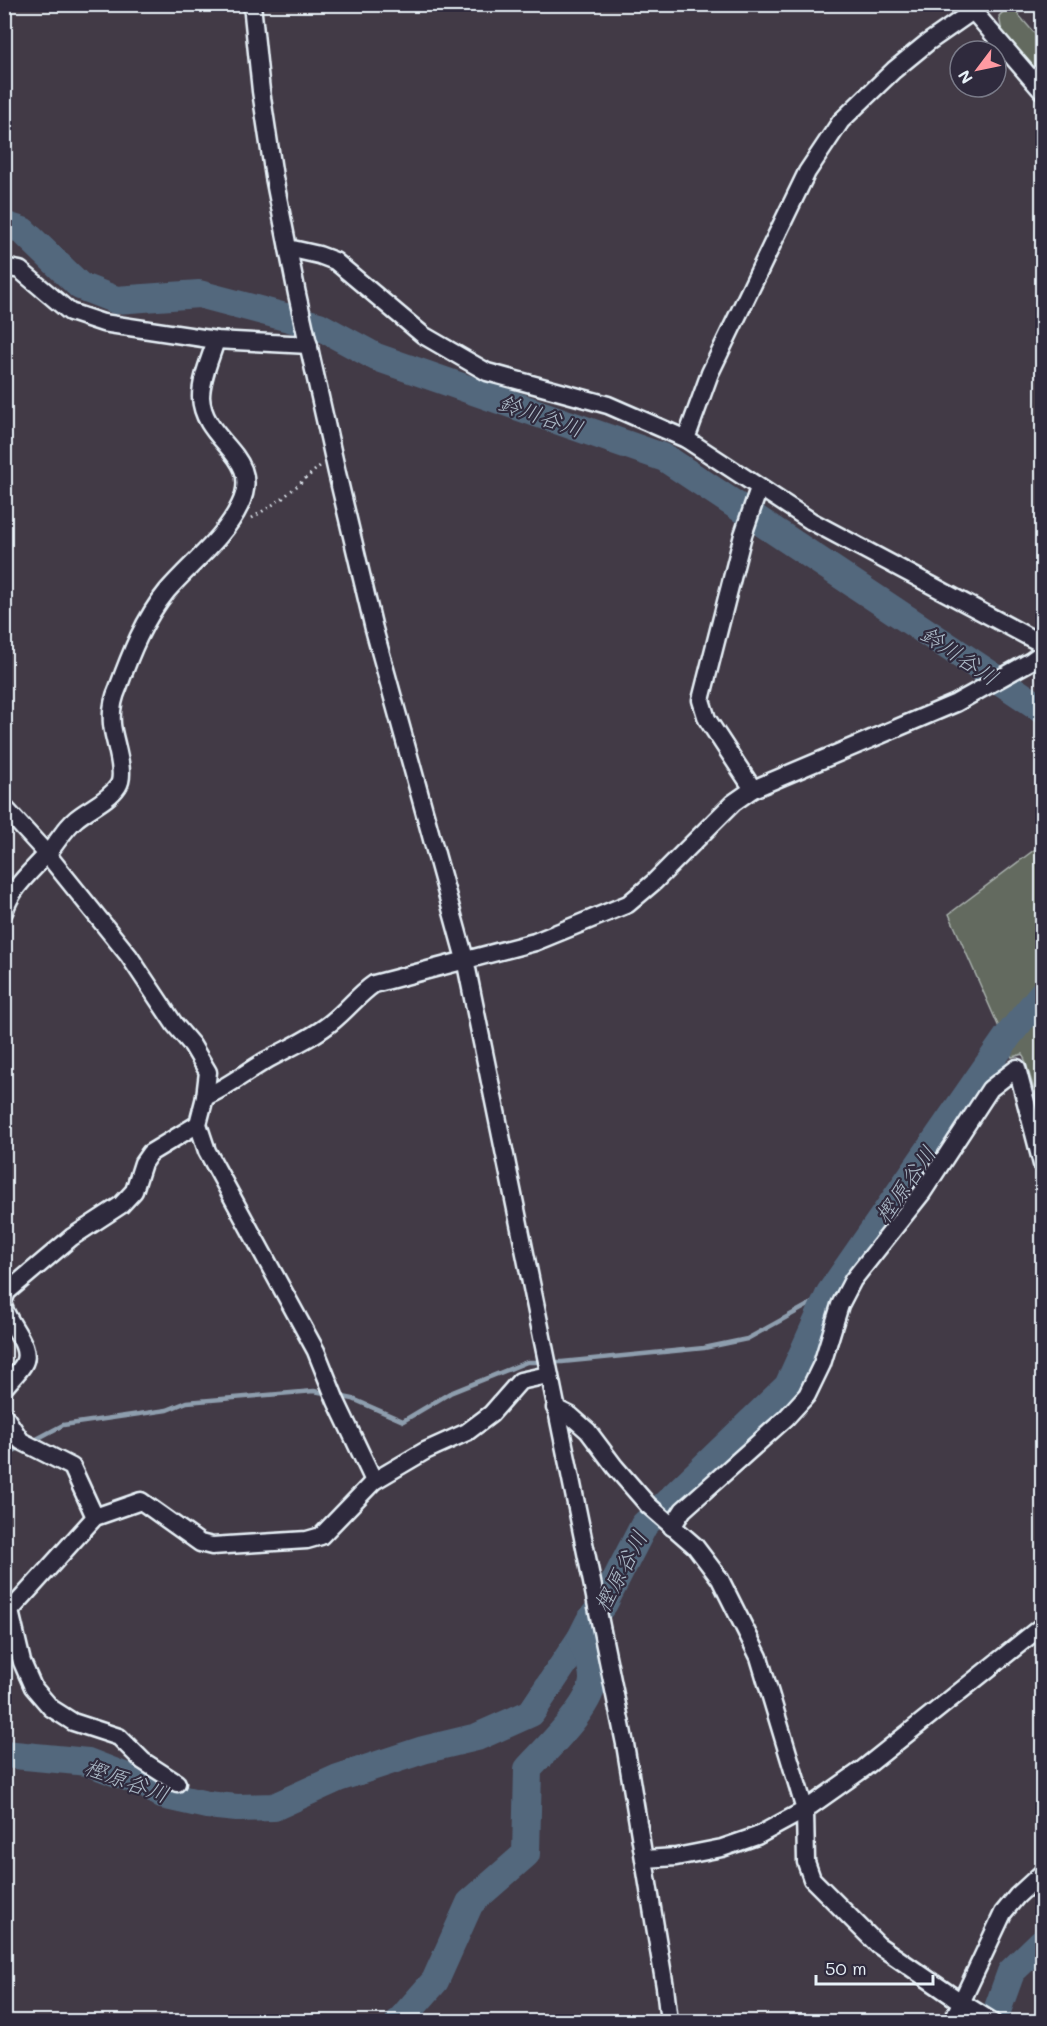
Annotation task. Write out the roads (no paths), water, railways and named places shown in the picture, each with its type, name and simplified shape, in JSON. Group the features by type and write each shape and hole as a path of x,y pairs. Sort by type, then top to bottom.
{"street":[{"path":"252,4 261,91 274,177 297,294 374,629 465,959 600,1620 645,1859 666,1987 669,2022"},
{"path":"686,439 710,373 802,182 841,121 894,70 974,7 1042,90"},
{"path":"288,248 335,261 423,335 487,372 608,405 686,439 756,494 1042,644"},
{"path":"4,267 20,270 70,312 103,323 216,340 308,341"},
{"path":"4,912 12,893 28,872 47,855 75,820 110,795 119,785 122,776 112,724 113,707 117,690 147,618 166,592 222,533 240,505 246,488 245,472 234,452 218,437 209,423 201,398 216,340"},
{"path":"753,789 707,720 701,700 743,535 756,494"},
{"path":"206,1097 314,1034 333,1021 362,992 374,984 535,942 628,904 654,882 733,803 753,789 956,703 1037,657"},
{"path":"4,807 47,855 129,956 175,1025 192,1045 208,1072 206,1097 198,1124 207,1151 316,1351 374,1481"},
{"path":"669,1525 786,1418 807,1395 822,1364 840,1305 853,1280 922,1193 990,1089 1017,1068 1042,1164"},
{"path":"4,1299 7,1292 72,1237 121,1205 134,1191 143,1163 150,1153 198,1124"},
{"path":"4,1308 24,1347 26,1357 23,1365 4,1388"},
{"path":"177,1783 143,1761 119,1737 73,1722 51,1708 33,1687 22,1662 7,1612 95,1517 141,1501 200,1543 212,1546 307,1540 321,1536 374,1481 426,1451 467,1432 491,1414 520,1381 547,1367"},
{"path":"555,1408 571,1416 588,1431 648,1505 695,1546 720,1579 759,1657 805,1810 806,1862 812,1879 878,1945 993,2022"},
{"path":"4,1415 27,1444 72,1467 95,1517"},
{"path":"645,1859 676,1857 722,1848 757,1836 805,1810 863,1769 1042,1626"},
{"path":"952,2022 1003,1913 1017,1896 1042,1873"}],"waterway":[{"name":"鈴川谷川","path":"4,225 23,231 80,286 116,300 199,294 319,326 376,357 665,458 1042,709"},
{"name":"樫原谷川","path":"4,1754 88,1762 145,1784 162,1795 207,1805 237,1808 274,1807 338,1778 423,1750 477,1737 531,1713 581,1638 589,1622 604,1603 644,1525 788,1386 830,1293 1008,1036 1042,994"},
{"path":"338,1396 353,1399 403,1421 450,1393 527,1362 562,1362 704,1348 747,1339 830,1293"},
{"path":"31,1442 63,1425 167,1410 187,1402 314,1391 330,1394"},
{"path":"4,1456 23,1446"},
{"path":"399,2022 435,1981 470,1903 526,1854 528,1769 567,1726 586,1701 591,1689 592,1668 581,1638"},
{"path":"993,2022 1011,1972 1042,1942"}]}
